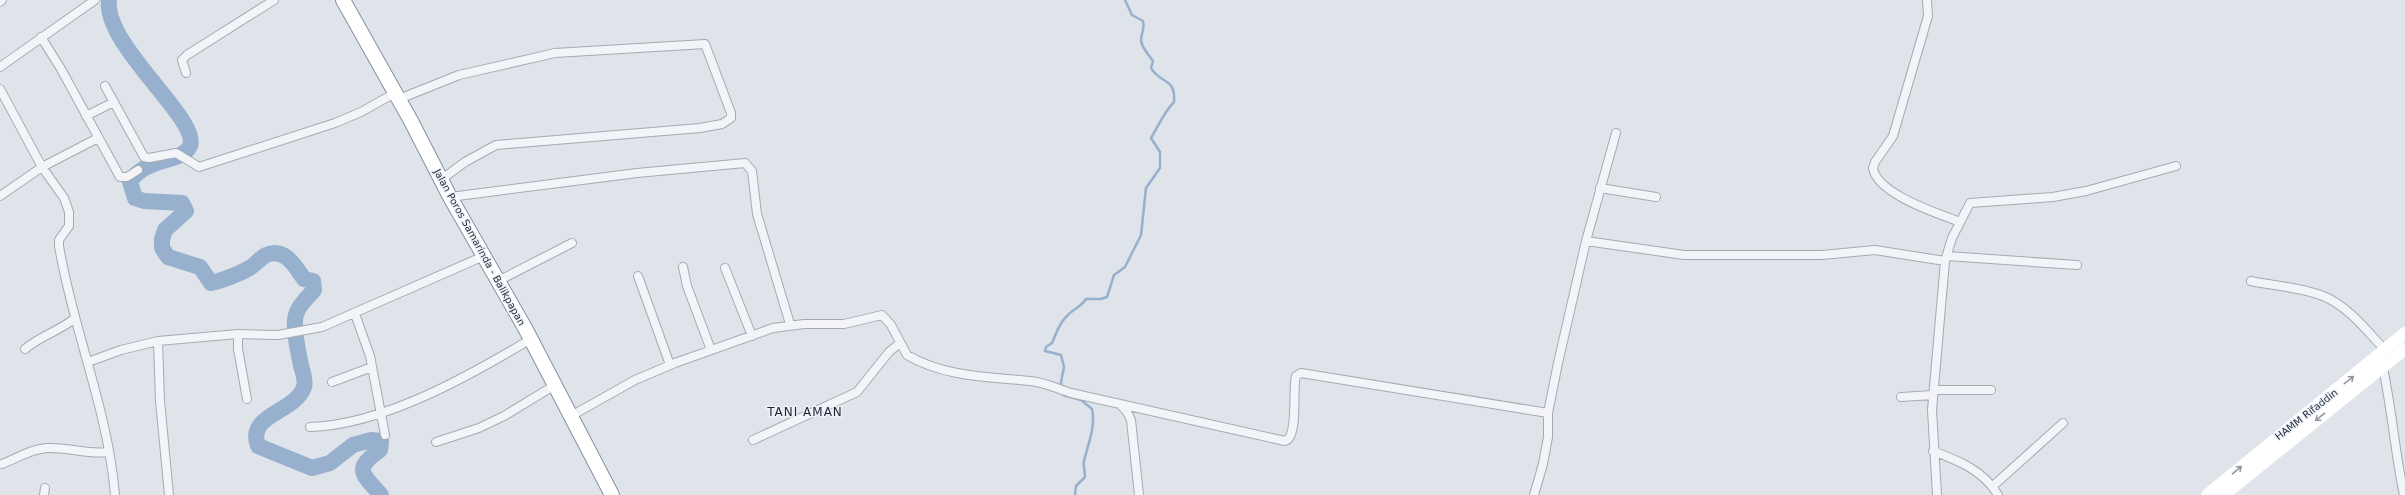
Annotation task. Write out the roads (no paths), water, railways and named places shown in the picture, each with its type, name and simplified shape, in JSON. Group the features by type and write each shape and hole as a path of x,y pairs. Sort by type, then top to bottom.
{"highway":[{"name":"Jalan Poros Samarinda - Balikpapan","path":"343,0 397,96 442,179 450,197 531,339 612,495"}],"main road":[{"name":"HAMM Rifaddin","path":"2207,495 2405,333"},
{"name":"HAMM Rifaddin","path":"2224,495 2405,349"}],"street":[{"path":"0,67 95,0"},
{"path":"186,73 182,60 187,55 274,0"},
{"path":"1928,0 1928,16 1893,136 1874,162 1874,171 1882,184 1907,200 1960,222"},
{"path":"41,37 61,69 120,178 127,177 138,170"},
{"path":"105,86 136,145 144,156 149,158 172,152 184,157 199,167 334,123 397,96 459,74 555,54 705,44 731,113 731,118 727,122 700,128 496,146 470,159 442,179"},
{"path":"0,89 42,167 64,198 69,212 69,226 59,240 59,246 74,318 88,362 109,452 115,495"},
{"path":"86,116 114,102"},
{"path":"1534,495 1544,464 1548,437 1548,413 1586,241 1616,133"},
{"path":"0,196 42,167 98,138"},
{"path":"450,197 637,173 745,163 752,171 757,214 790,324"},
{"path":"1937,495 1933,451 1933,392 1946,259 1960,222 1970,203 2053,197 2086,191 2176,166"},
{"path":"1600,188 1656,197"},
{"path":"1586,241 1684,255 1822,256 1875,250 1946,259 2077,265"},
{"path":"498,281 572,243"},
{"path":"88,362 121,350 158,341 238,334 278,335 302,332 322,327 355,314 484,256"},
{"path":"683,267 687,286 711,350"},
{"path":"725,268 752,336"},
{"path":"638,276 670,365"},
{"path":"2251,281 2322,295 2334,301 2358,321 2385,350"},
{"path":"355,314 362,328 372,367 382,412 385,435"},
{"path":"571,416 635,380 670,365 752,336 790,324 844,324 882,315 892,325 907,355 934,366 986,378 1037,382 1119,403 1287,441 1294,428 1295,378 1301,373 1548,413"},
{"path":"25,349 37,340 64,327 74,318"},
{"path":"238,334 238,348 247,399"},
{"path":"310,428 336,425 382,412 422,397 477,371 531,339"},
{"path":"158,341 160,401 169,495"},
{"path":"753,440 857,392 889,352 900,343"},
{"path":"332,382 372,367"},
{"path":"2383,368 2391,403 2398,469 2404,495"},
{"path":"436,442 479,428 498,419 554,385"},
{"path":"1901,396 1933,392 1991,390"},
{"path":"1119,403 1127,412 1131,420 1139,495"},
{"path":"1993,486 2063,422"},
{"path":"2,464 34,450 46,448 85,453 109,452"},
{"path":"1933,451 1965,464 1993,486 1998,495"}],"waterway":[{"path":"109,0 111,18 121,38 135,59 168,100 189,134 190,146 186,151 180,155 145,168 130,182 135,198 144,201 182,203 186,211 165,230 162,239 162,248 168,257 200,267 211,283 226,279 242,272 253,266 266,255 273,253 289,259 304,279 313,281 314,290 300,306 295,318 296,339 304,376 304,387 299,396 265,420 259,427 256,435 258,446 312,468 330,463 353,445 371,440 381,441 380,450 366,462 363,467 365,477 381,495"},
{"path":"1075,495 1076,486 1085,477 1084,463 1093,422 1092,409 1081,400 1063,395 1061,382 1064,367 1061,355 1045,351 1046,347 1052,343 1064,319 1086,299 1101,299 1107,297 1114,275 1125,267 1141,235 1146,188 1160,168 1160,152 1151,138 1164,114 1174,102 1173,88 1170,84 1159,77 1151,68 1153,61 1144,49 1141,41 1144,26 1143,21 1132,15 1125,0"}],"district":[{"name":"TANI AMAN","path":"805,412"}]}
